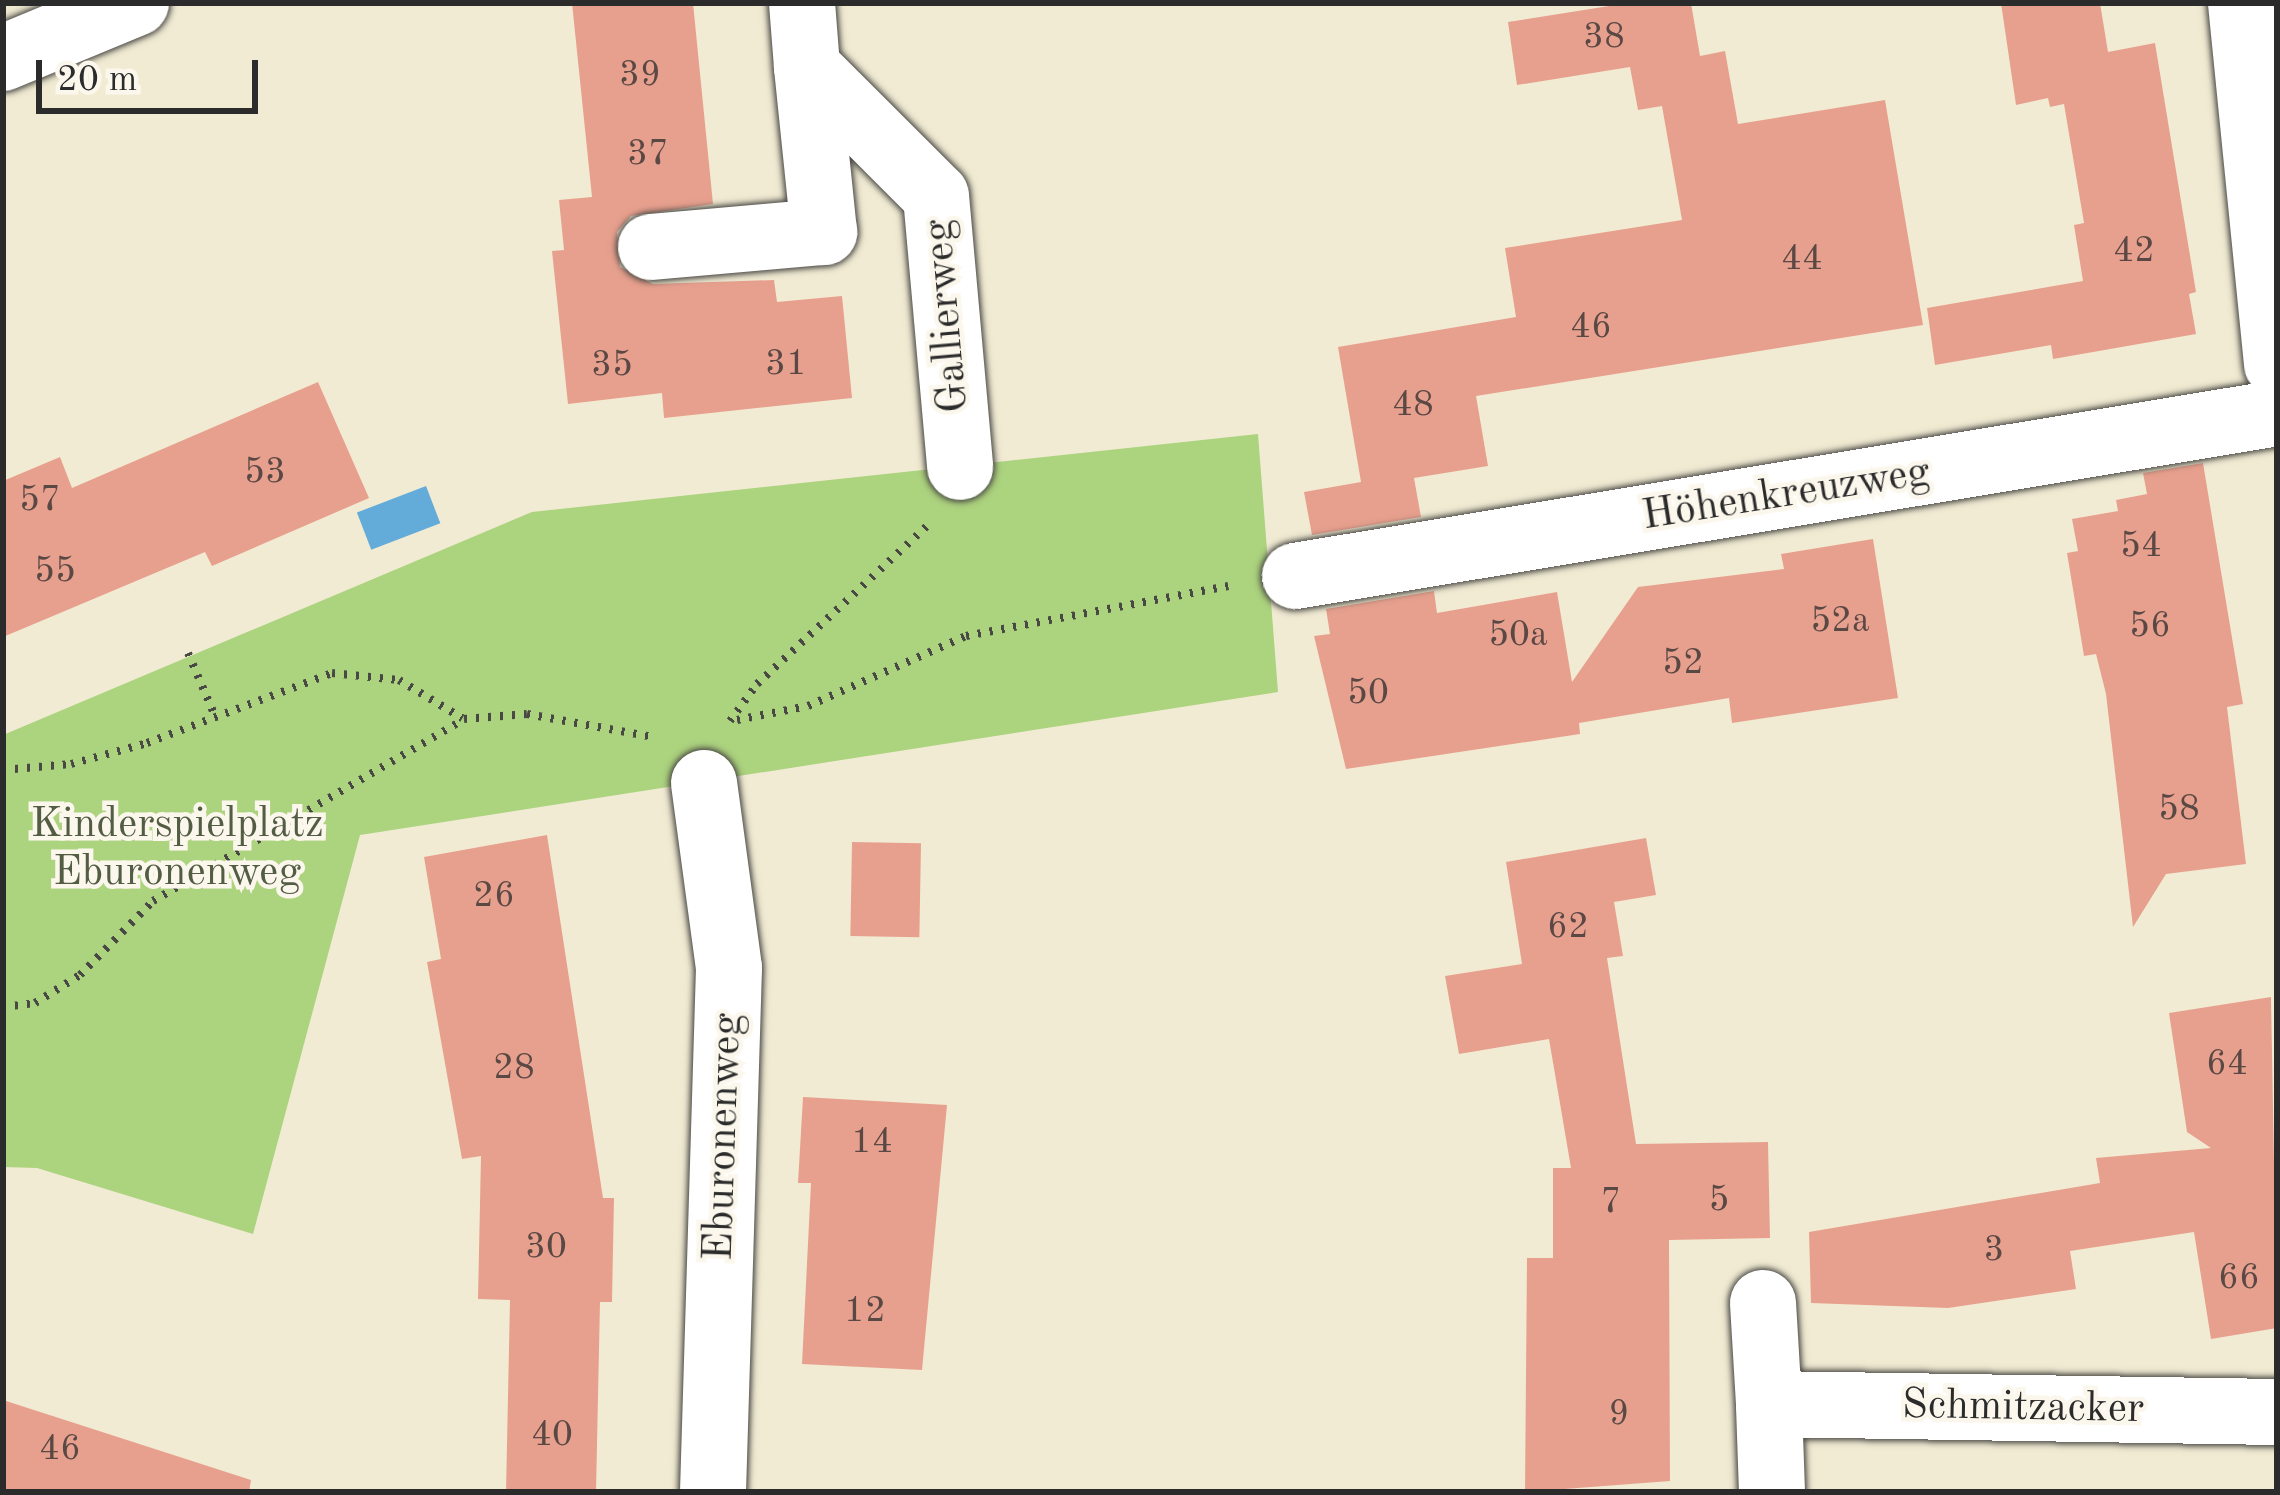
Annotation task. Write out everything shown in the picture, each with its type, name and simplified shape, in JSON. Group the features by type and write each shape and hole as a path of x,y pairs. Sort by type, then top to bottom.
{"street":[{"path":"3,58 136,3"},
{"path":"651,248 824,232 802,3"},
{"path":"2241,3 2277,364"},
{"name":"Gallierweg","path":"807,67 936,196 960,467"},
{"name":"Höhenkreuzweg","path":"1294,576 2277,413"},
{"name":"Eburonenweg","path":"699,753 729,968 713,1492"},
{"path":"1763,1303 1772,1492"},
{"name":"Schmitzacker","path":"1769,1404 2277,1412"}],"path":[{"path":"4,1010 35,1003 80,975 116,930 153,902 464,719 527,714 699,753 757,684 949,504 960,467"},
{"path":"730,721 808,706 966,636 1294,576"},
{"path":"188,653 215,716"},
{"path":"3,770 71,764 332,674 399,680 464,719"}],"green space":[{"name":"Kinderspielplatz Eburonenweg","path":"1258,434 1278,692 360,835 253,1234 37,1168 3,1167 3,735 532,512"}],"water":[{"path":"426,486 440,523 371,550 357,513"}],"building":[{"path":"572,3 693,3 713,204 631,216 617,232 620,267 653,284 774,280 777,302 842,296 852,398 664,418 662,393 568,404 552,251 564,250 559,200 592,197"},
{"path":"1628,3 1691,3 1700,56 1725,51 1738,124 1885,100 1923,325 1476,396 1488,466 1414,478 1421,517 1312,535 1304,492 1361,482 1338,347 1516,317 1505,248 1682,220 1662,106 1638,110 1630,67 1517,85 1508,22"},
{"path":"2001,3 2100,3 2108,52 2155,43 2196,292 2189,294 2196,334 2053,359 2051,345 1935,365 1927,308 2083,281 2074,225 2084,223 2064,104 2050,107 2048,98 2016,105"},
{"path":"318,382 369,498 212,566 205,552 3,637 3,481 60,457 72,488"},
{"path":"2203,463 2243,704 2227,707 2246,864 2166,874 2133,927 2106,694 2096,654 2084,656 2067,553 2078,551 2072,519 2118,511 2116,500 2147,494 2143,473"},
{"path":"1873,539 1898,698 1732,723 1729,698 1579,723 1580,734 1346,769 1314,636 1330,634 1326,609 1434,591 1437,613 1557,592 1572,682 1638,587 1784,569 1781,554"},
{"path":"547,835 603,1198 614,1198 612,1302 600,1302 596,1492 506,1492 510,1300 478,1299 481,1156 462,1159 427,962 441,959 424,857"},
{"path":"1646,838 1656,895 1614,902 1623,956 1607,958 1636,1144 1768,1142 1770,1238 1669,1240 1670,1481 1525,1492 1527,1258 1553,1258 1553,1168 1571,1168 1549,1039 1459,1054 1445,976 1522,964 1506,862"},
{"path":"852,842 921,843 919,937 850,936"},
{"path":"2271,997 2277,1328 2211,1339 2194,1232 2070,1251 2076,1289 1948,1308 1811,1303 1809,1232 2100,1183 2096,1158 2211,1148 2187,1132 2169,1013"},
{"path":"803,1097 947,1105 922,1370 802,1364 811,1183 798,1183"},
{"path":"3,1400 251,1480 249,1492 3,1492"}]}
